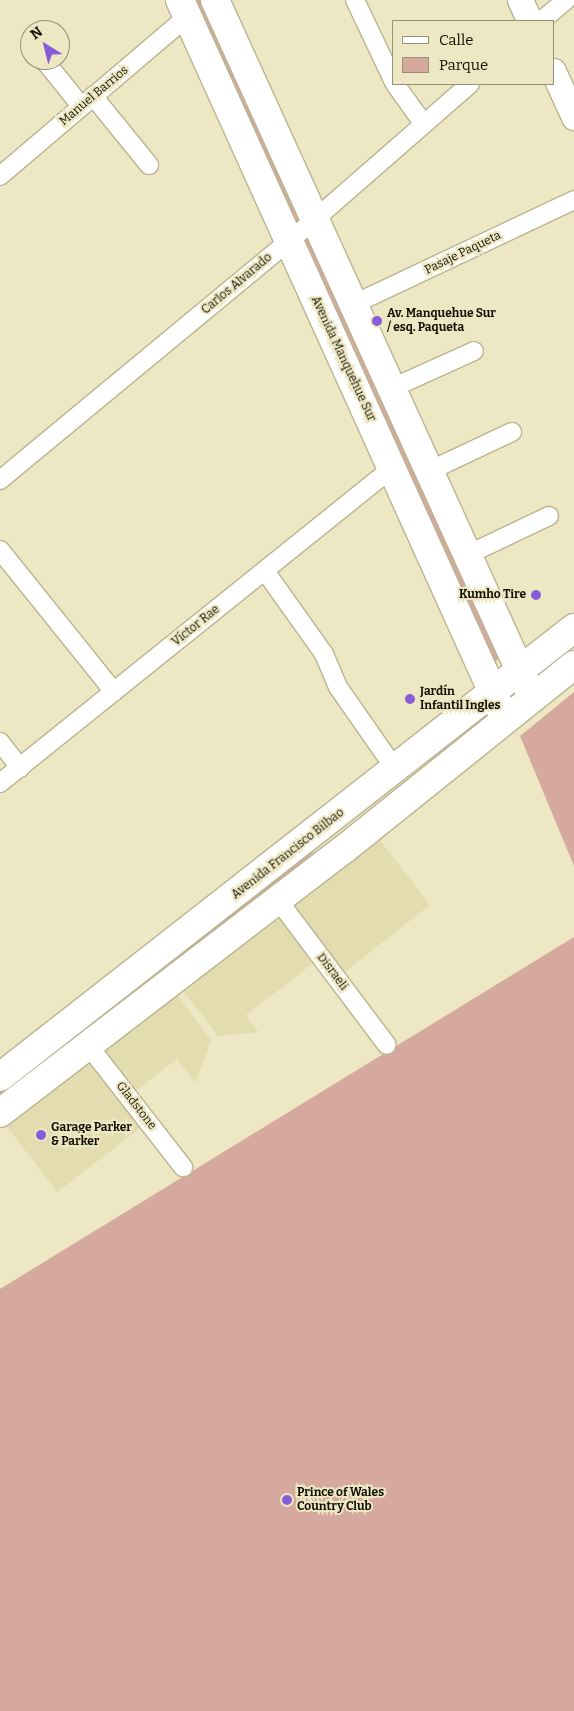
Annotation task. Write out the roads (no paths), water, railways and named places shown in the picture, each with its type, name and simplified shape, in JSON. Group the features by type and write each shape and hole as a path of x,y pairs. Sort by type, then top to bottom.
{"main road":[{"path":"215,0 465,556 532,698"},
{"path":"520,0 530,20"},
{"name":"Avenida Manquehue Sur","path":"184,8 505,719"},
{"path":"554,73 574,118"},
{"name":"Avenida Francisco Bilbao","path":"0,1077 396,770 574,628"},
{"path":"0,1114 278,900 574,665"}],"street":[{"path":"355,0 392,78"},
{"path":"542,20 566,0"},
{"name":"Manuel Barrios","path":"0,176 87,101 184,8"},
{"path":"54,70 149,165"},
{"path":"396,85 423,123"},
{"name":"Carlos Alvarado","path":"0,480 314,220 469,85"},
{"name":"Pasaje Paqueta","path":"352,306 574,200"},
{"path":"390,389 474,351"},
{"path":"427,472 512,432"},
{"name":"Víctor Rae","path":"0,783 392,468"},
{"path":"465,556 549,516"},
{"path":"0,550 114,692"},
{"path":"265,571 324,654 338,687 396,770"},
{"path":"0,742 20,768"},
{"name":"Disraeli","path":"278,900 386,1045"},
{"name":"Gladstone","path":"88,1045 183,1167"}],"place":[{"name":"Av. Manquehue Sur / esq. Paqueta","path":"377,321"},
{"name":"Kumho Tire","path":"536,595"},
{"name":"Jardín Infantil Ingles","path":"410,699"},
{"name":"Garage Parker & Parker","path":"41,1135"},
{"name":"Prince of Wales Country Club","path":"287,1500"}]}
